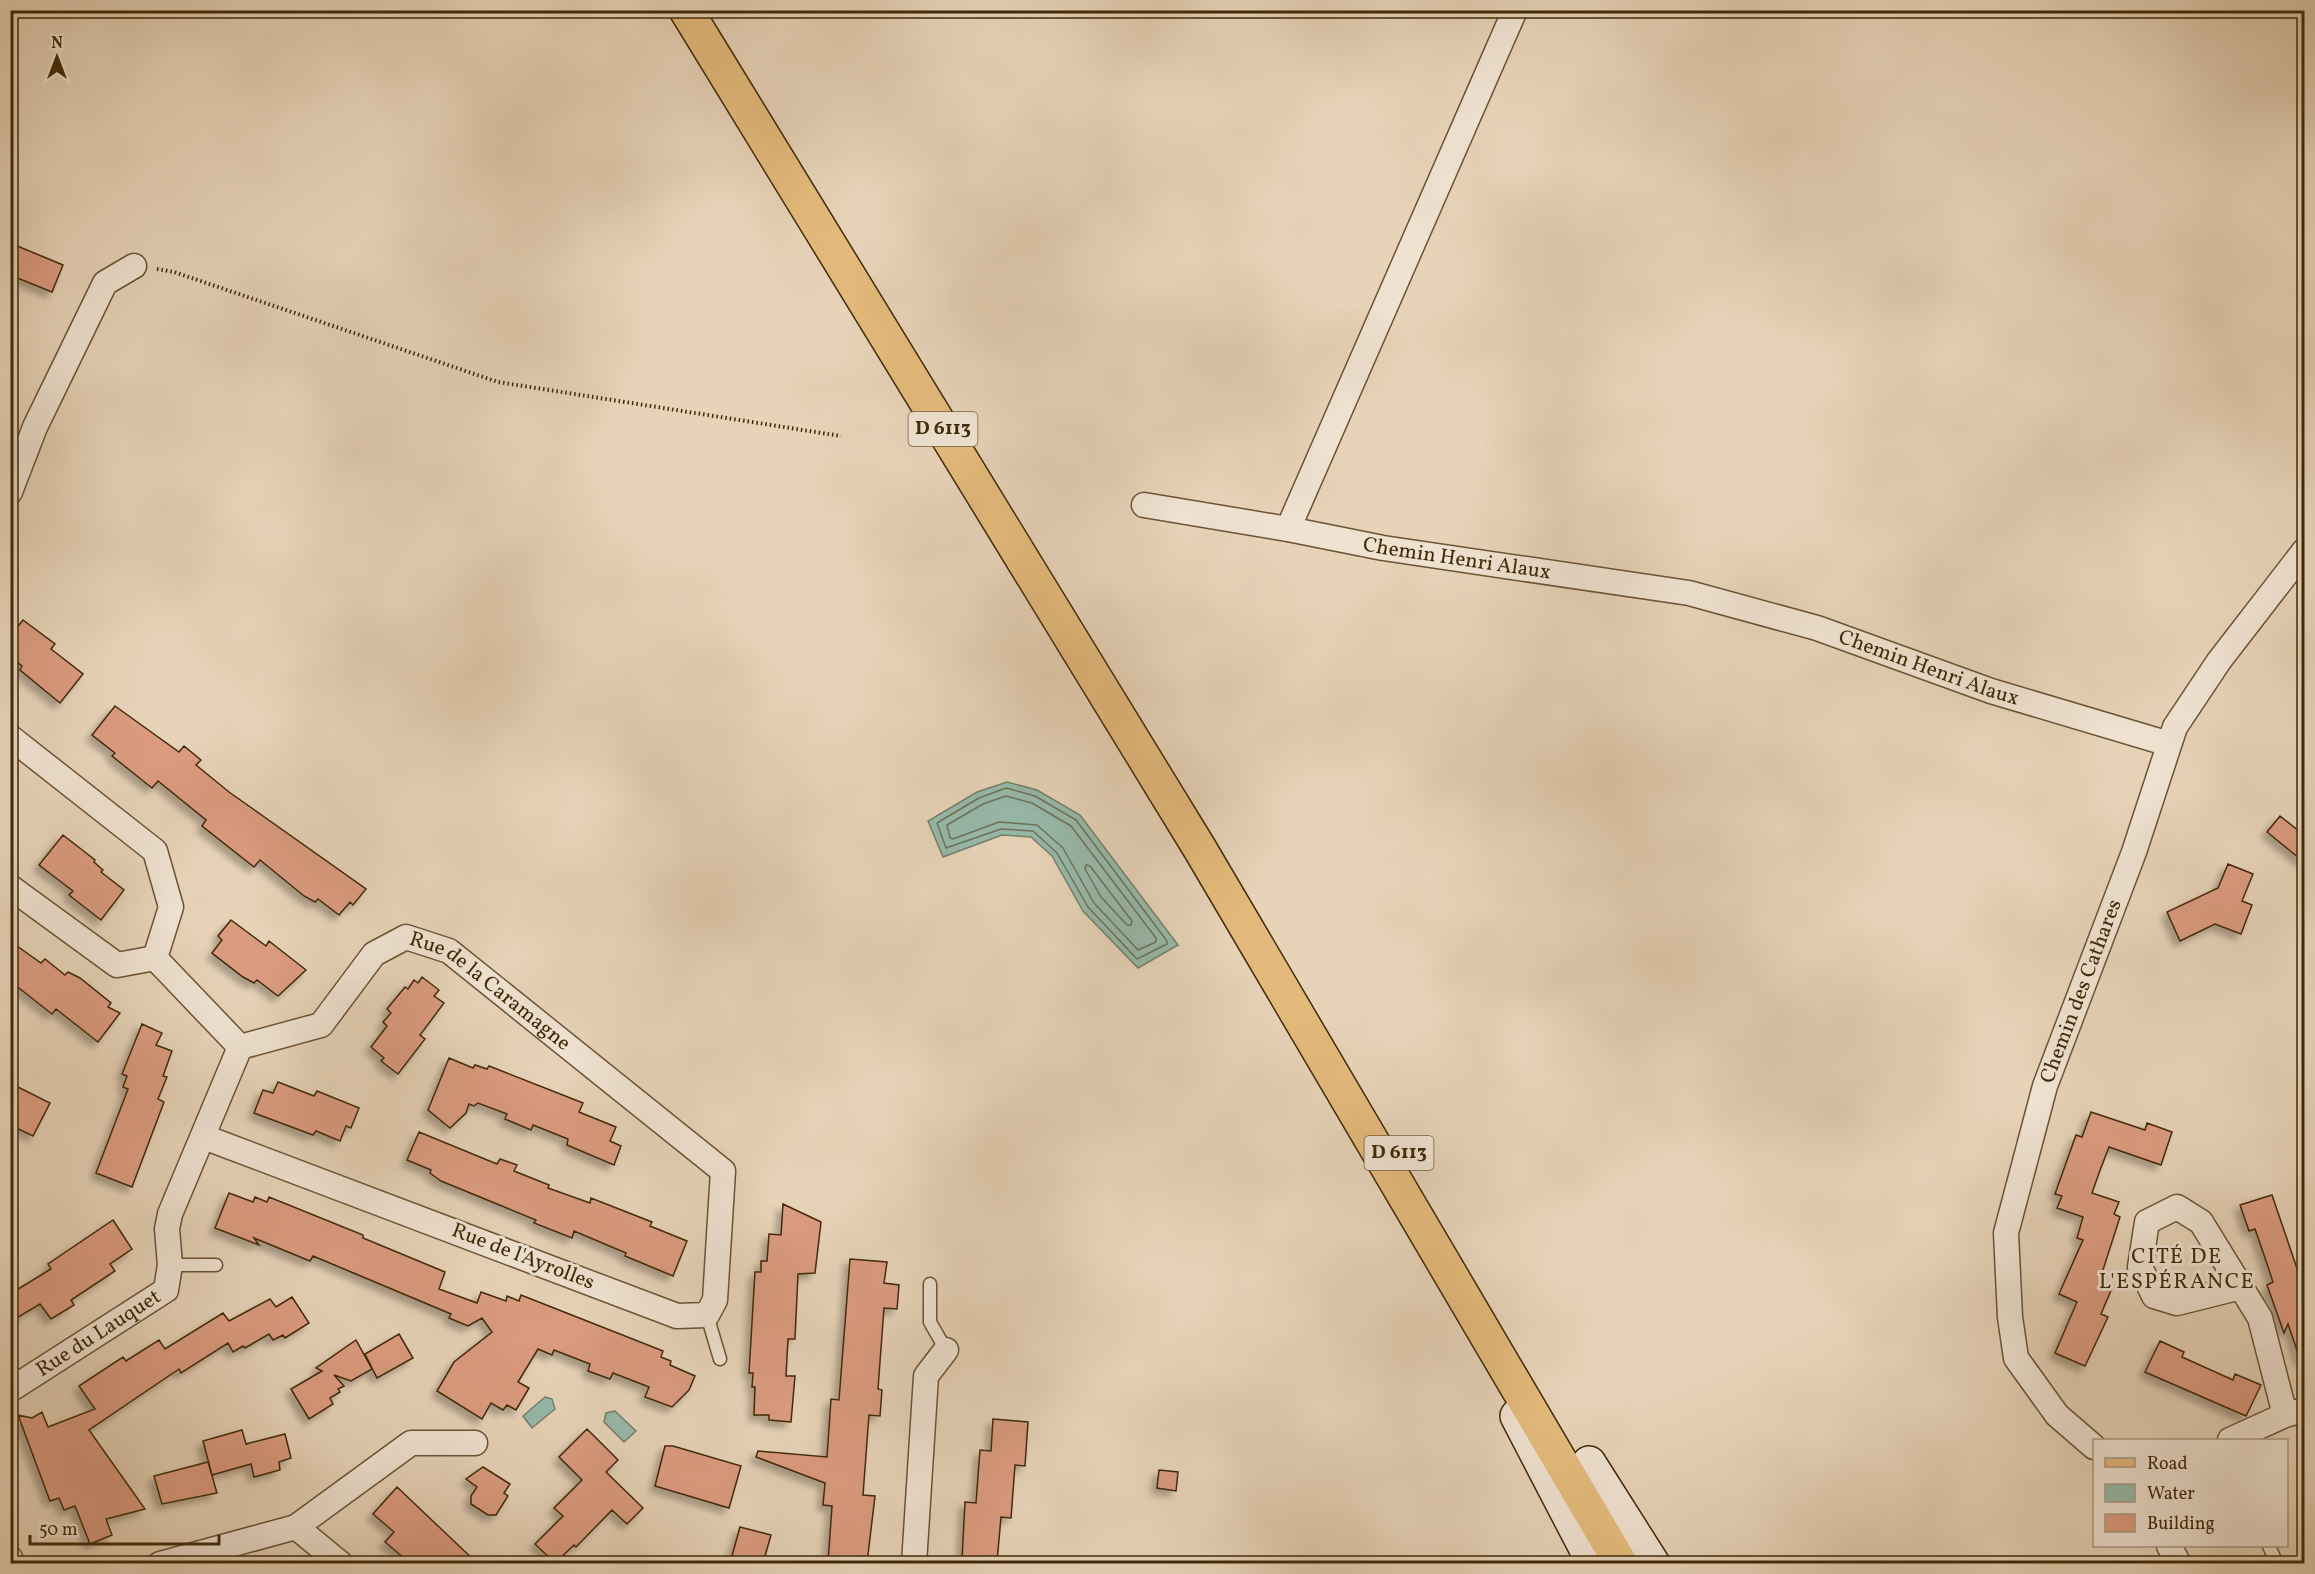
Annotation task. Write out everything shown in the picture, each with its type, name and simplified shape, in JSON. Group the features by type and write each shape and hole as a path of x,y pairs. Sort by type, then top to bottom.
{"main road":[{"name":"D 6113","path":"686,10 1200,849 1622,1563"},
{"name":"D 6113","path":"1200,849 1435,1207 1589,1463 1644,1563"},
{"path":"1403,1196 1594,1563"},
{"path":"1589,1463 1653,1563"}],"street":[{"path":"1288,530 1515,10"},
{"path":"10,492 35,427 105,283 134,266"},
{"name":"Chemin Henri Alaux","path":"1144,505 1383,548 1689,593 1817,628 1991,691 2169,744"},
{"name":"Chemin des Cathares","path":"2093,1446 2057,1415 2016,1358 2010,1317 2006,1233 2045,1086 2134,852 2175,727 2219,661 2304,551"},
{"path":"10,737 155,851 171,907 155,958"},
{"path":"10,886 117,965 155,958"},
{"name":"Rue de la Caramagne","path":"240,1047 321,1025 374,954 405,937 449,951 723,1171 715,1300 707,1315"},
{"path":"155,958 240,1047 204,1137"},
{"name":"Rue du Lauquet","path":"10,1390 166,1290 170,1265 167,1229 170,1214 204,1137"},
{"name":"Rue de l'Ayrolles","path":"204,1137 677,1316 707,1315"},
{"path":"2232,1439 2295,1412 2260,1318 2241,1287 2201,1222 2177,1207 2147,1222 2140,1267 2154,1296 2177,1303 2241,1287"},
{"path":"914,1563 927,1376 945,1350"},
{"path":"160,1563 296,1527 411,1443 475,1443"},
{"path":"296,1527 341,1563"},
{"path":"2170,1547 2179,1563"},
{"path":"10,1558 12,1563"}],"lane":[{"path":"170,1265 216,1265"},
{"path":"930,1284 930,1322 945,1350"},
{"path":"707,1315 720,1359"},
{"path":"2270,1547 2277,1563"}],"path":[{"path":"134,266 174,272 498,382 841,436"}],"water":[{"path":"1007,782 1037,790 1080,815 1178,945 1138,968 1083,911 1052,856 1031,837 1002,835 943,857 928,821 977,792"},
{"path":"545,1397 552,1399 555,1409 532,1428 523,1416"},
{"path":"615,1411 636,1431 624,1442 604,1422 606,1413"}],"building":[{"path":"10,243 63,265 52,292 10,275"},
{"path":"23,620 55,644 51,649 83,674 60,703 20,670 22,666 10,657 10,636"},
{"path":"115,706 179,752 184,746 201,760 196,765 229,792 366,889 353,905 350,902 339,915 318,899 315,902 304,896 260,860 254,867 202,826 206,820 158,781 152,788 112,756 115,753 92,735"},
{"path":"2280,816 2304,835 2304,862 2267,832"},
{"path":"63,835 95,860 94,862 103,870 101,872 124,890 101,920 69,895 73,891 39,865"},
{"path":"2228,864 2253,874 2242,901 2252,905 2241,934 2215,924 2180,941 2167,912 2218,888"},
{"path":"231,920 266,946 269,941 306,970 278,996 257,980 254,983 243,977 212,953 222,940 218,936"},
{"path":"10,941 41,963 45,959 65,975 68,972 80,978 111,1003 108,1007 120,1013 98,1042 56,1009 52,1014 10,981"},
{"path":"422,977 439,990 434,996 444,1003 420,1035 425,1039 398,1074 381,1061 384,1058 371,1047 387,1026 383,1022 391,1013 387,1009 405,987 408,989 414,980 418,983"},
{"path":"142,1024 162,1033 156,1045 172,1051 163,1076 167,1077 158,1099 164,1102 132,1187 96,1173 128,1089 123,1087 127,1076 122,1074"},
{"path":"449,1058 473,1068 475,1065 487,1069 489,1066 583,1103 579,1112 616,1127 610,1141 621,1146 614,1165 567,1145 568,1139 533,1125 531,1130 505,1119 507,1114 478,1103 474,1106 469,1104 466,1113 450,1128 428,1110"},
{"path":"278,1082 314,1096 317,1091 359,1108 351,1128 346,1126 340,1141 316,1131 313,1135 254,1113 263,1090 273,1093"},
{"path":"10,1083 50,1103 33,1136 10,1125"},
{"path":"2091,1112 2145,1130 2147,1123 2172,1132 2161,1165 2109,1147 2099,1173 2092,1193 2119,1202 2114,1214 2120,1217 2100,1282 2112,1288 2101,1314 2108,1317 2085,1366 2055,1353 2077,1302 2059,1294 2083,1240 2077,1238 2083,1217 2057,1208 2062,1196 2055,1194 2076,1135 2082,1137"},
{"path":"419,1132 497,1164 500,1159 517,1165 514,1171 549,1185 548,1188 590,1203 591,1198 652,1222 650,1226 687,1241 673,1276 574,1231 572,1238 534,1223 536,1220 441,1181 430,1173 431,1170 407,1160"},
{"path":"229,1193 253,1202 255,1197 267,1202 269,1197 363,1235 363,1238 445,1272 439,1289 477,1303 481,1292 506,1301 507,1296 519,1301 521,1295 663,1351 661,1357 671,1361 670,1365 695,1376 689,1390 672,1407 645,1397 649,1387 613,1373 610,1379 588,1371 590,1364 554,1350 552,1355 538,1349 518,1382 529,1388 516,1410 507,1405 503,1410 491,1403 482,1419 437,1391 454,1362 492,1332 482,1318 468,1326 449,1318 451,1314 313,1256 310,1261 254,1238 259,1245 215,1228"},
{"path":"2272,1195 2304,1289 2304,1362 2301,1362 2288,1324 2284,1333 2267,1285 2273,1282 2264,1255 2255,1229 2249,1231 2240,1205"},
{"path":"783,1204 821,1222 815,1273 798,1274 795,1339 788,1339 786,1376 795,1376 791,1422 769,1420 769,1415 754,1415 755,1387 752,1387 753,1373 749,1373 755,1272 761,1272 761,1261 767,1261 769,1234 781,1235"},
{"path":"113,1220 132,1249 110,1264 115,1271 71,1300 74,1305 51,1319 40,1304 10,1322 10,1294 51,1269 48,1264"},
{"path":"850,1259 887,1262 884,1283 899,1285 897,1309 884,1308 878,1389 882,1390 880,1416 869,1415 863,1495 875,1496 867,1563 828,1563 832,1506 823,1505 825,1483 756,1457 758,1451 827,1457 831,1399 839,1400"},
{"path":"292,1297 309,1323 285,1338 283,1335 273,1340 269,1334 233,1352 228,1343 181,1373 179,1369 89,1430 145,1509 106,1519 112,1535 90,1544 75,1506 64,1510 59,1498 50,1501 18,1415 32,1418 42,1412 48,1427 95,1409 79,1386 123,1357 126,1361 159,1340 165,1349 223,1313 229,1321 270,1299 276,1307"},
{"path":"399,1334 413,1358 377,1378 365,1354"},
{"path":"356,1340 372,1369 351,1381 334,1375 344,1386 338,1389 340,1392 330,1398 333,1404 309,1419 291,1389 322,1371 316,1368"},
{"path":"2160,1341 2184,1352 2182,1357 2233,1380 2235,1374 2261,1385 2246,1416 2145,1372"},
{"path":"993,1419 1028,1422 1025,1466 1015,1465 1011,1518 1001,1517 997,1562 966,1563 966,1560 962,1559 965,1502 976,1503 980,1450 991,1451"},
{"path":"587,1429 618,1460 606,1472 643,1508 627,1524 612,1510 576,1547 574,1545 555,1563 535,1544 563,1516 554,1508 582,1480 559,1457"},
{"path":"242,1430 246,1444 285,1434 291,1458 279,1462 280,1470 254,1477 251,1464 212,1475 203,1441"},
{"path":"665,1446 673,1446 741,1466 729,1508 655,1486"},
{"path":"208,1462 217,1493 162,1504 154,1476"},
{"path":"483,1467 510,1484 504,1493 508,1496 496,1515 488,1515 471,1504 471,1496 477,1487 466,1479"},
{"path":"1159,1470 1178,1472 1176,1491 1157,1488"},
{"path":"397,1487 477,1563 410,1563 385,1542 394,1532 373,1514"},
{"path":"740,1527 771,1535 763,1563 730,1563"}],"district":[{"name":"CITÉ DE L'ESPÉRANCE","path":"2177,1270"}]}
